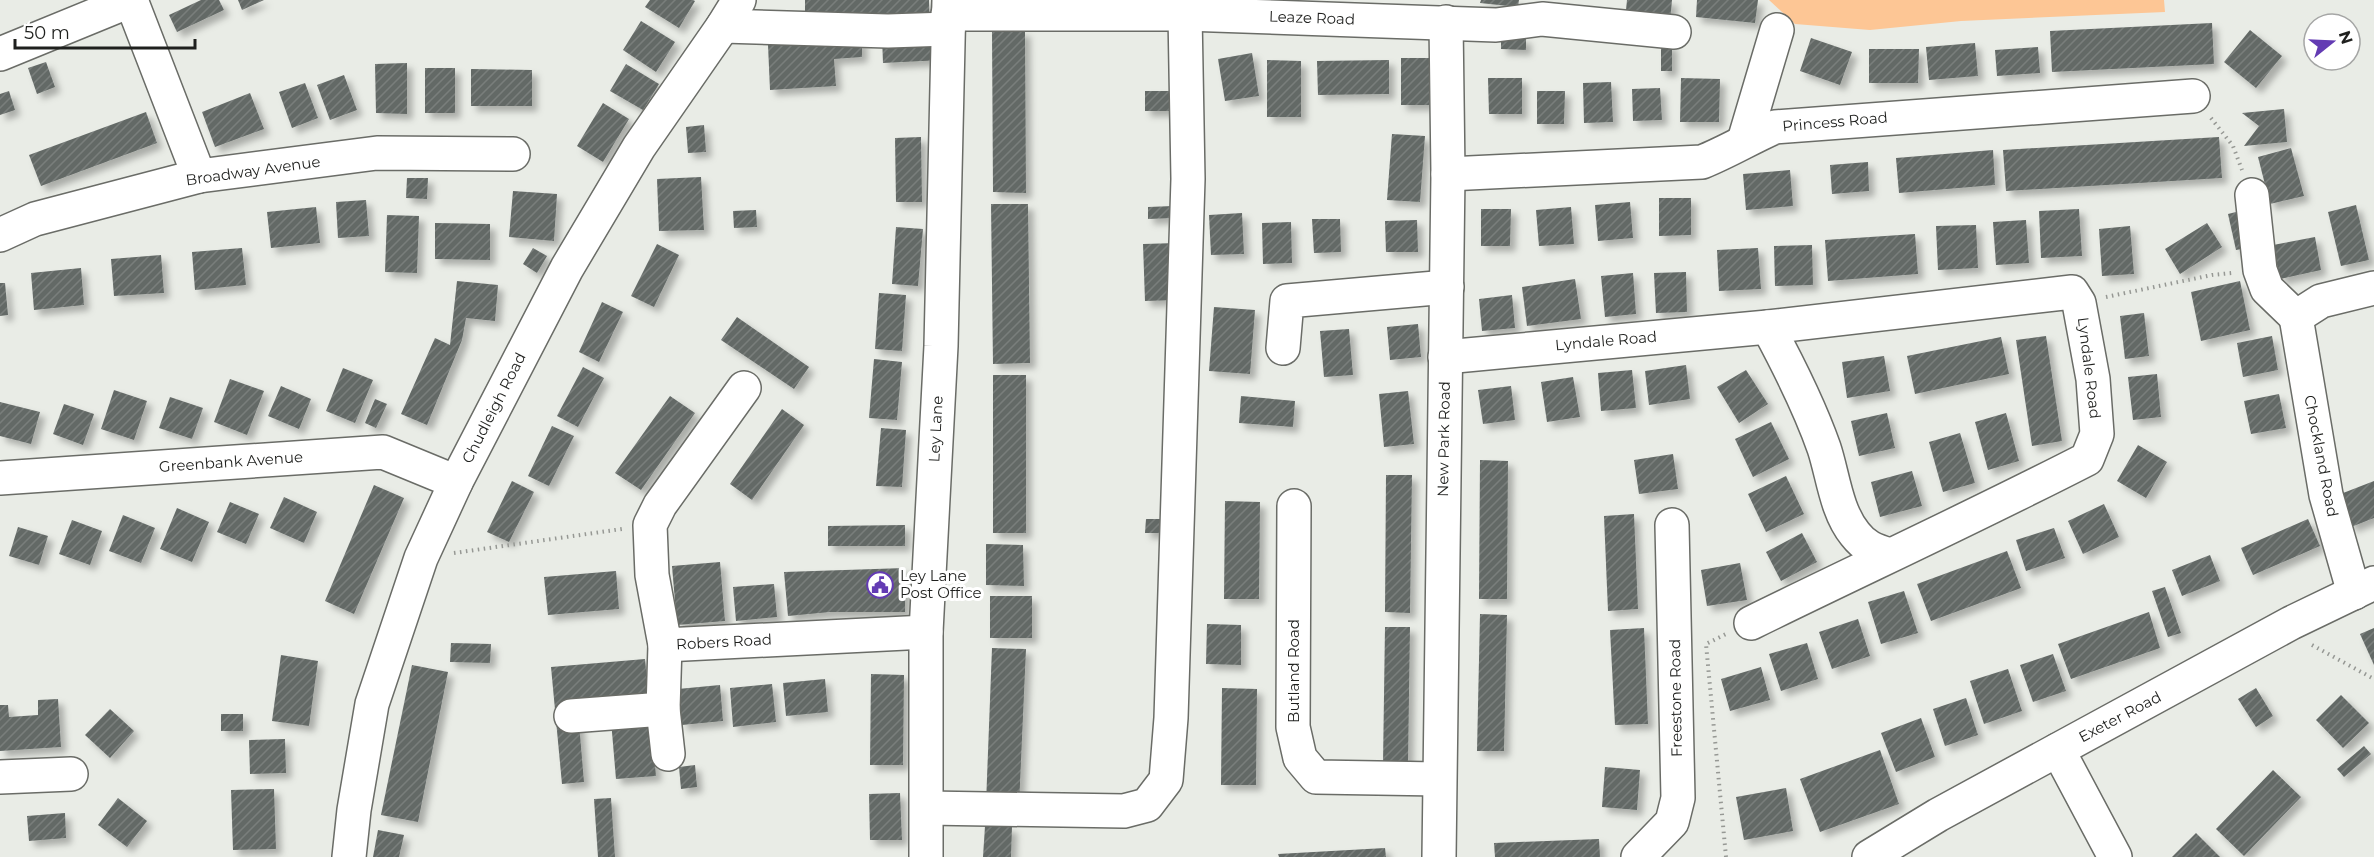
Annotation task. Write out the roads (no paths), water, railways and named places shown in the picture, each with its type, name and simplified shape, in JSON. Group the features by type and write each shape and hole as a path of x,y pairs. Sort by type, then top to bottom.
{"street":[{"path":"0,54 131,0 200,176"},
{"name":"Leaze Road","path":"731,13 888,31 948,14 1185,14 1496,25 1542,19 1674,32"},
{"name":"Chudleigh Road","path":"349,857 354,810 372,704 421,558 456,482 567,268 639,147 731,13"},
{"name":"Ley Lane","path":"926,857 926,632 941,346 948,14"},
{"path":"927,808 1124,811 1147,805 1166,780 1171,718 1185,325 1188,179 1185,14"},
{"name":"New Park Road","path":"1439,857 1448,174 1446,22"},
{"path":"1744,141 1777,30"},
{"name":"Princess Road","path":"1448,174 1702,162 1732,150 1744,141 1775,127 2193,96"},
{"name":"Broadway Avenue","path":"0,235 35,219 200,176 377,153 513,154"},
{"path":"2252,195 2260,270 2267,289 2296,317 2321,301 2374,288"},
{"path":"1283,348 1287,301 1447,287"},
{"name":"Lyndale Road","path":"1445,357 1767,327 2072,292 2079,303 2093,379 2097,434 2087,459 1982,513 1889,555 1751,623"},
{"name":"Chockland Road","path":"2296,317 2326,495 2364,588"},
{"path":"1767,327 1801,389 1824,449 1839,502 1853,533 1868,548 1889,555"},
{"name":"Robers Road","path":"744,388 660,505 650,525 652,575 665,645 926,632"},
{"name":"Greenbank Avenue","path":"0,478 383,452 456,482"},
{"name":"Butland Road","path":"1294,506 1293,727 1300,758 1316,777 1439,779"},
{"name":"Freestone Road","path":"1638,857 1672,822 1678,798 1672,525"},
{"name":"Exeter Road","path":"1869,857 1938,815 2282,629 2364,588"},
{"path":"665,645 663,709 668,754"},
{"path":"571,716 663,709"},
{"path":"2058,750 2108,844 2141,857"},
{"path":"0,777 71,774"}],"place":[{"name":"Ley Lane Post Office","path":"880,585"}]}
